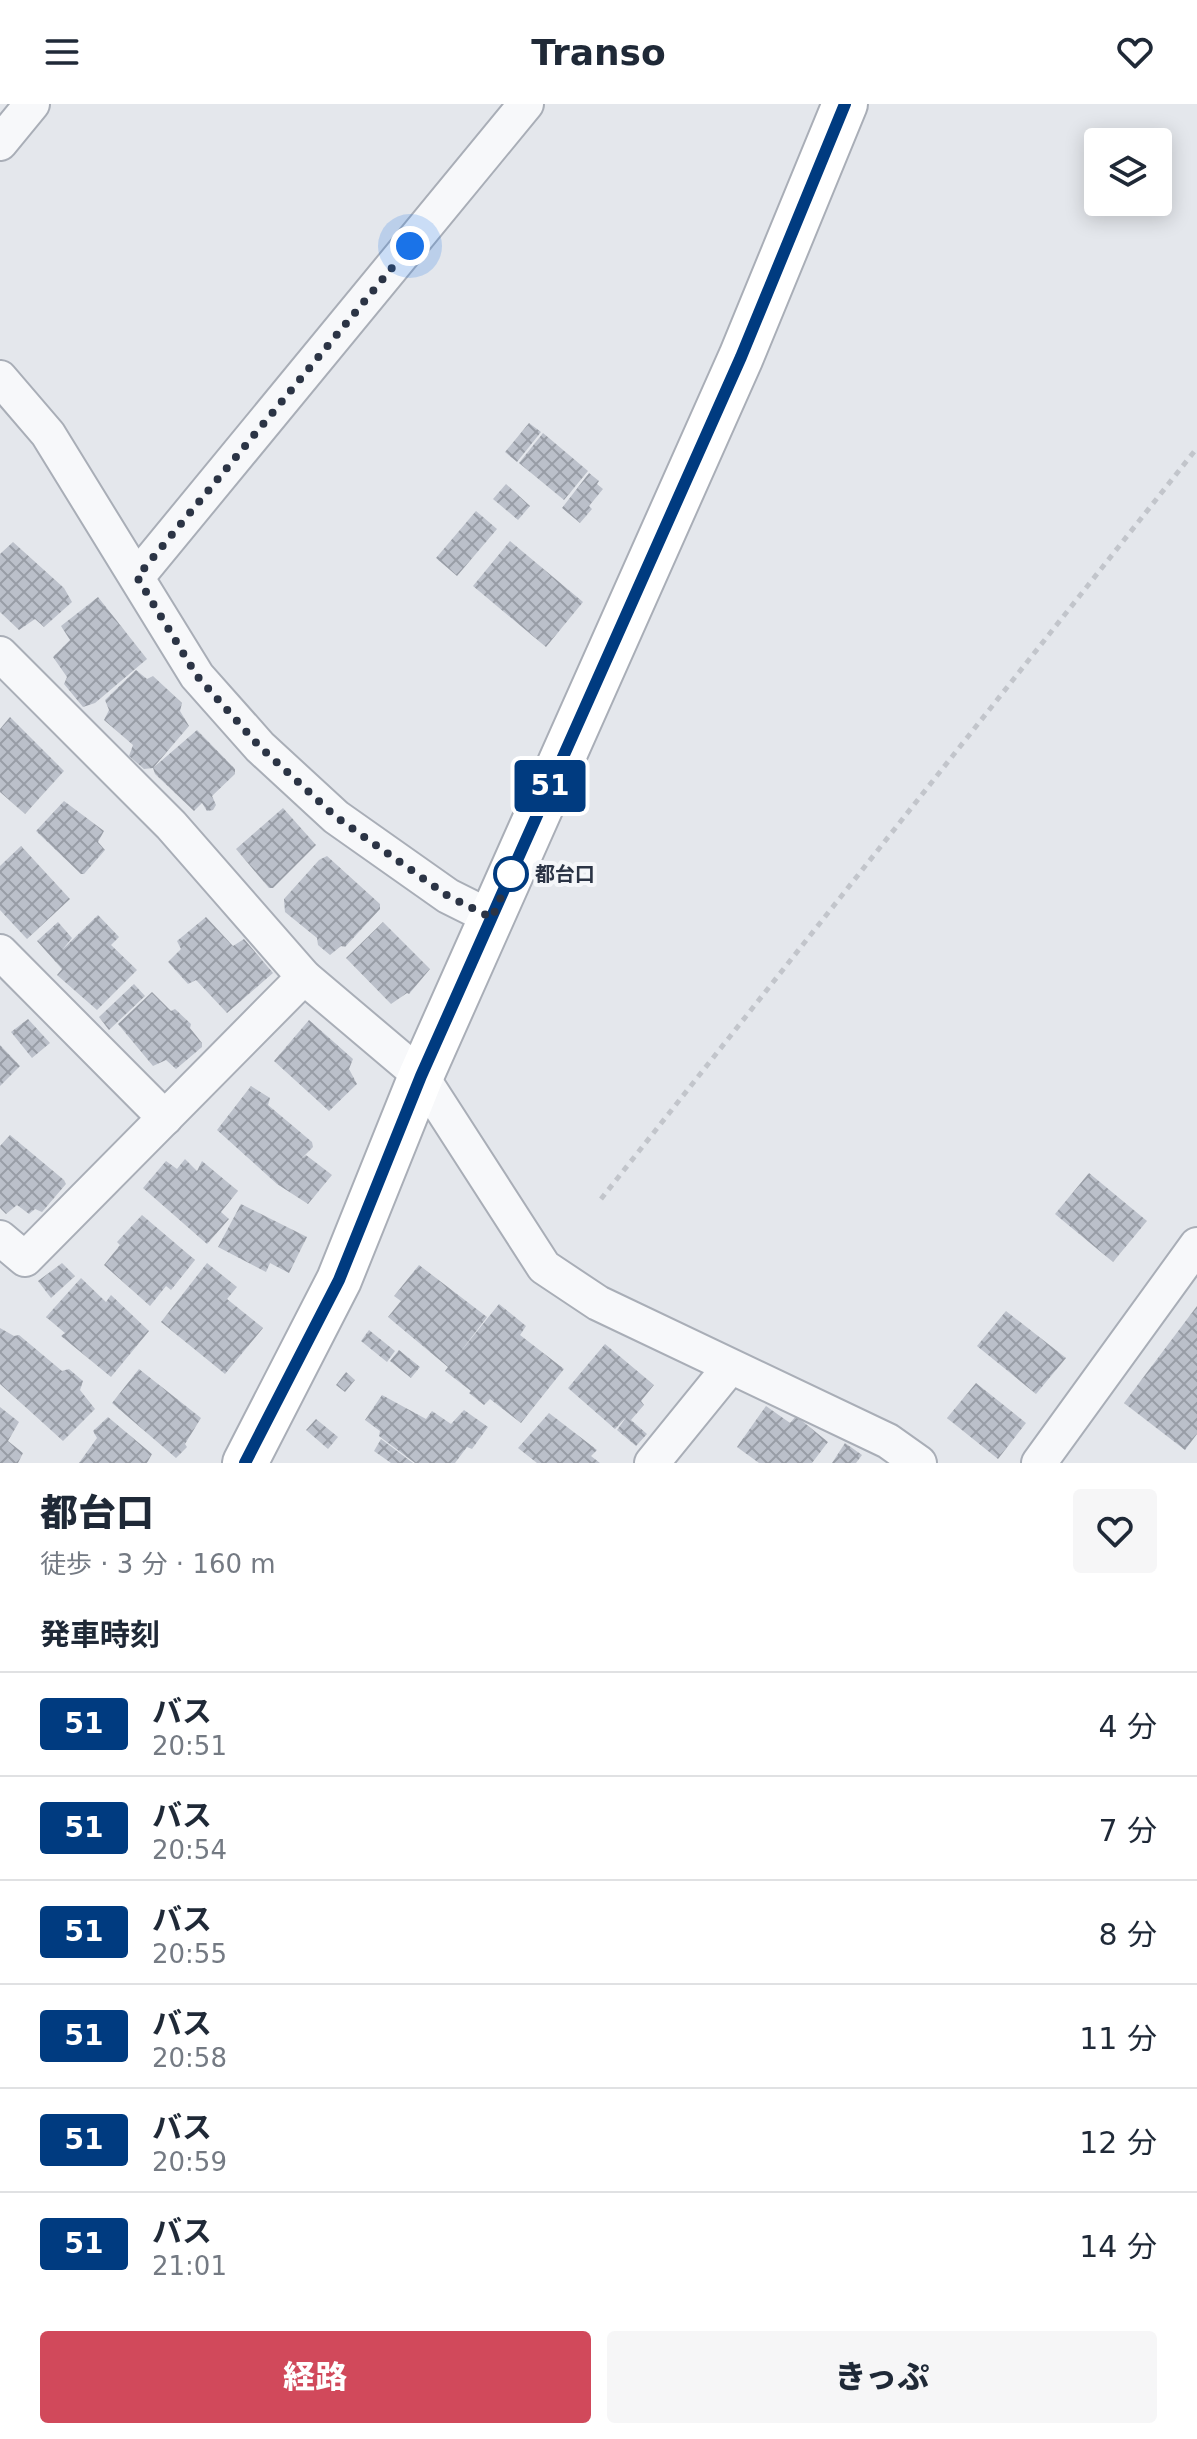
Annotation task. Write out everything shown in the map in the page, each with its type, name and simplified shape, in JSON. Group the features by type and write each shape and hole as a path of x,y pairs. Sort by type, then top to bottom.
{"street":[{"path":"0,143 32,104"},
{"path":"137,577 526,104"},
{"path":"245,1463 339,1280 421,1076 741,357 845,104"},
{"path":"0,378 48,434 197,676 260,747 336,817 448,896 492,918"},
{"path":"0,654 171,825 304,977 421,1076 544,1267 598,1303 888,1441 919,1463"},
{"path":"0,952 165,1118"},
{"path":"0,1238 25,1259 304,977"},
{"path":"1039,1463 1197,1245"},
{"path":"652,1463 730,1367"}],"path":[{"path":"601,1199 1197,448"}],"building":[{"path":"529,423 541,432 517,462 505,452"},
{"path":"543,433 588,471 564,500 519,463"},
{"path":"589,473 603,489 580,523 562,508"},
{"path":"506,484 530,506 518,520 493,499"},
{"path":"476,511 497,529 457,576 436,558"},
{"path":"510,541 583,602 546,647 473,586"},
{"path":"13,542 64,588 72,602 44,627 35,619 19,630 0,612 0,554"},
{"path":"98,597 147,659 95,703 83,707 64,684 67,677 53,657 70,640 61,626"},
{"path":"136,670 147,679 153,676 182,703 180,711 189,726 153,768 144,769 129,756 133,745 104,720 109,710 105,700"},
{"path":"10,717 64,771 25,814 0,792 0,729"},
{"path":"197,730 235,769 235,774 212,796 216,805 213,810 207,811 202,803 194,811 155,774 153,768"},
{"path":"64,801 104,831 98,842 105,850 84,874 36,831"},
{"path":"283,808 316,845 273,888 269,888 236,849"},
{"path":"21,846 70,899 27,939 0,910 0,866"},
{"path":"327,856 380,904 380,909 345,947 341,946 330,955 318,945 317,938 285,912 284,899 319,860"},
{"path":"98,915 119,937 111,945 137,970 97,1010 57,975 62,969 37,941 58,922 72,938 62,950"},
{"path":"206,917 233,946 244,939 273,973 227,1013 196,980 188,984 168,962 181,949 177,941"},
{"path":"383,922 430,969 409,994 391,1004 346,958"},
{"path":"134,984 145,996 109,1030 99,1017"},
{"path":"152,992 171,1011 175,1009 191,1024 190,1028 202,1043 202,1047 176,1069 166,1060 153,1066 118,1024"},
{"path":"28,1019 50,1043 32,1058 11,1032"},
{"path":"309,1020 353,1059 349,1069 357,1084 329,1111 274,1061"},
{"path":"0,1045 20,1066 0,1086"},
{"path":"251,1086 270,1098 268,1105 312,1142 313,1147 299,1161 306,1155 332,1175 308,1204 277,1184 217,1130"},
{"path":"10,1135 66,1184 42,1212 35,1209 29,1214 17,1205 6,1214 0,1208 0,1146"},
{"path":"185,1159 197,1171 202,1161 238,1191 221,1212 229,1219 207,1244 143,1188 166,1161 177,1169"},
{"path":"1089,1173 1147,1221 1113,1262 1055,1214"},
{"path":"241,1204 307,1237 289,1273 270,1263 266,1272 218,1247"},
{"path":"142,1215 195,1260 171,1290 166,1286 150,1306 104,1265 120,1245 117,1242"},
{"path":"62,1263 75,1276 51,1298 38,1281"},
{"path":"207,1263 237,1287 227,1299 263,1328 225,1374 161,1322"},
{"path":"419,1265 487,1317 458,1355 499,1304 526,1326 520,1335 564,1369 521,1423 490,1399 484,1405 445,1371 448,1367 388,1317 401,1301 394,1296"},
{"path":"81,1278 106,1302 111,1295 149,1331 111,1377 61,1336 65,1333 46,1317"},
{"path":"1197,1306 1197,1434 1185,1450 1124,1403"},
{"path":"1006,1311 1066,1358 1036,1394 977,1346"},
{"path":"0,1328 14,1336 19,1335 62,1371 69,1369 83,1381 80,1390 95,1409 63,1441 0,1384"},
{"path":"369,1330 395,1351 387,1362 361,1341"},
{"path":"605,1344 654,1385 641,1401 644,1405 631,1420 647,1434 636,1446 617,1430 627,1416 615,1429 568,1388"},
{"path":"399,1350 420,1367 411,1378 390,1361"},
{"path":"139,1369 201,1418 185,1444 187,1447 176,1458 112,1403"},
{"path":"346,1372 355,1380 345,1392 336,1385"},
{"path":"976,1383 1026,1423 998,1459 947,1418"},
{"path":"382,1395 426,1419 432,1411 451,1424 464,1410 488,1427 472,1449 467,1447 455,1463 415,1463 379,1436 380,1431 365,1420"},
{"path":"766,1406 790,1423 796,1416 828,1442 812,1463 759,1463 737,1447"},
{"path":"0,1407 19,1422 8,1441 23,1453 18,1463 0,1463"},
{"path":"549,1413 597,1450 591,1456 600,1463 537,1463 518,1448"},
{"path":"108,1417 152,1454 147,1463 79,1463 97,1438 93,1431"},
{"path":"316,1419 338,1437 328,1449 306,1430"},
{"path":"381,1439 413,1463 391,1463 374,1451"},
{"path":"845,1443 862,1455 856,1463 832,1463"}],"bus line":[{"name":"51","path":"245,1463 339,1280 421,1076 741,357 845,104"}],"place":[{"name":"都台口","path":"511,874"}],"route":[{"path":"410,246 137,577 197,676 260,747 336,817 448,896 492,918 516,862 511,874"}]}
